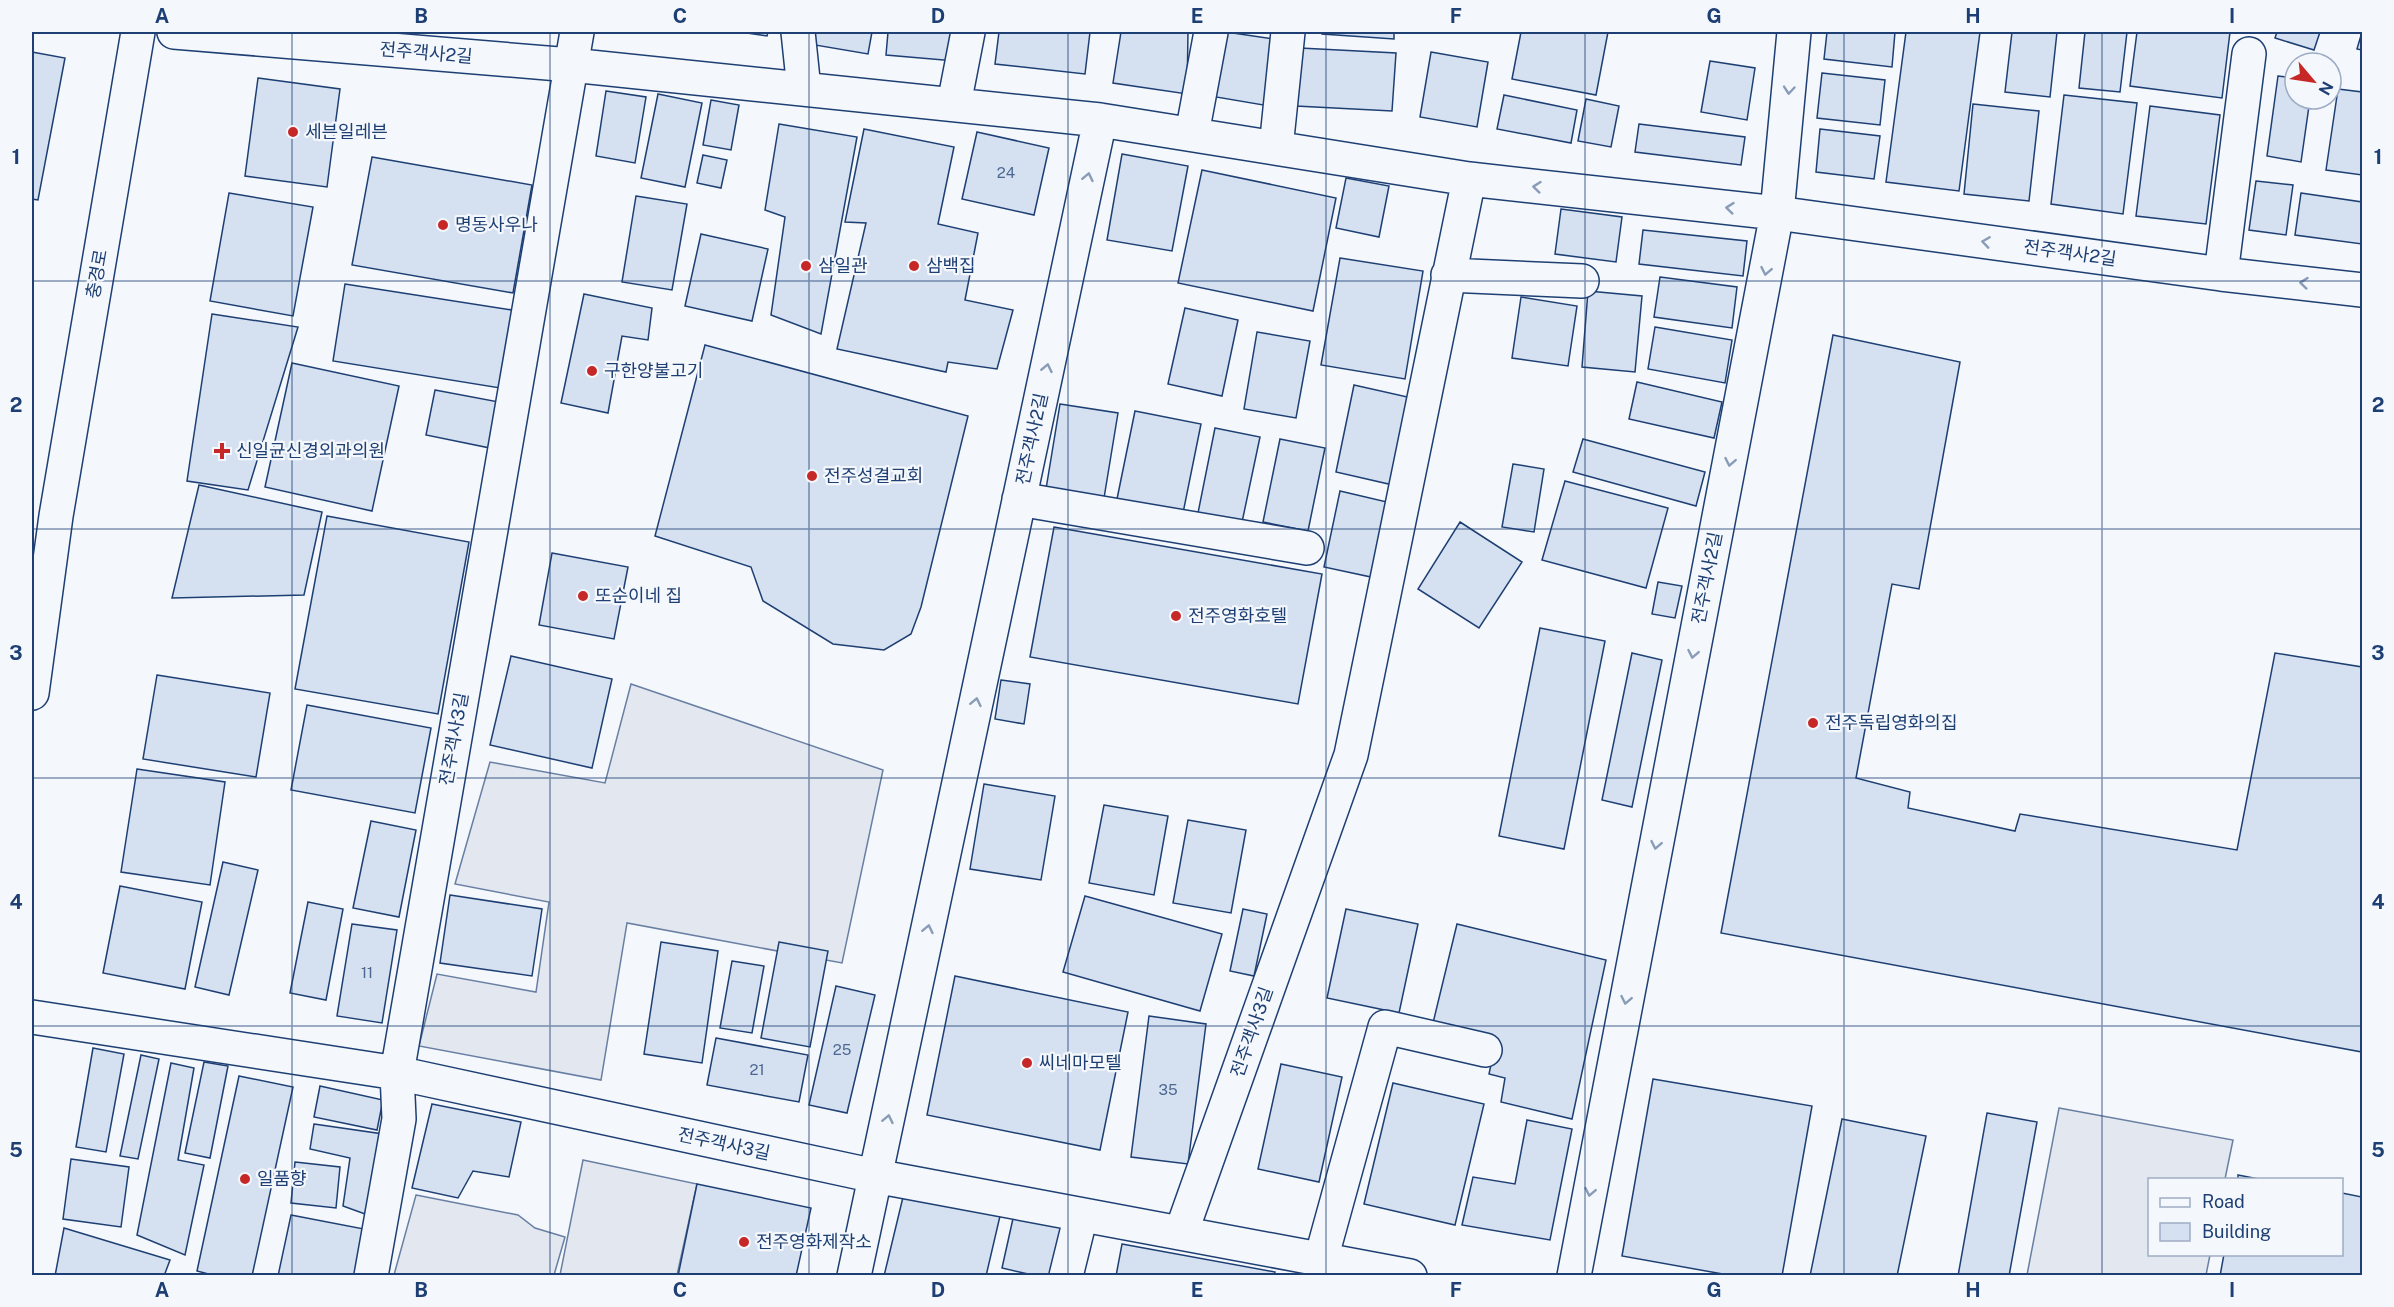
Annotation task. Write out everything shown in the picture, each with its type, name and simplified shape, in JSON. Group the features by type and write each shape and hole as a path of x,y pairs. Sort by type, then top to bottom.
{"street":[{"name":"충경로","path":"32,693 44,514 138,32"},
{"name":"전주객사2길","path":"174,32 571,65 1100,120 1468,179 1777,213 2221,274 2362,290"},
{"path":"571,65 577,32"},
{"path":"798,32 804,89"},
{"path":"954,104 968,32"},
{"path":"1192,134 1211,32"},
{"path":"1276,148 1288,32"},
{"name":"전주객사2길","path":"1574,1275 1777,213 1794,32"},
{"path":"2221,274 2249,54"},
{"name":"전주객사3길","path":"371,1275 399,1119 397,1073 571,65"},
{"name":"전주객사2길","path":"875,1176 1100,120"},
{"path":"1468,179 1448,275 1582,282"},
{"name":"전주객사3길","path":"1181,1233 1351,755 1448,275"},
{"path":"1019,499 1307,548"},
{"name":"전주객사3길","path":"32,1017 397,1073 875,1176 1410,1275"},
{"path":"1321,1259 1385,1027 1485,1050"},
{"path":"854,1275 875,1176"},
{"path":"1066,1275 1081,1215"}],"shaded area":[{"path":"631,684 883,770 842,963 627,923 601,1080 419,1046 437,974 536,992 549,902 455,884 490,762 605,783"},
{"path":"2059,1108 2233,1140 2225,1178 2148,1178 2148,1256 2210,1256 2206,1275 2027,1275"},
{"path":"583,1160 697,1184 677,1275 560,1275"},
{"path":"416,1195 518,1215 535,1228 565,1237 554,1275 394,1275"}],"building":[{"path":"740,32 768,32 767,36"},
{"path":"811,32 872,32 868,54 809,44"},
{"path":"888,32 958,32 955,61 886,55"},
{"path":"999,32 1090,32 1085,74 995,64"},
{"path":"1121,32 1188,32 1187,94 1113,83"},
{"path":"1226,32 1280,40 1269,106 1216,97"},
{"path":"1322,32 1394,32 1394,39 1322,34"},
{"path":"1521,32 1608,32 1596,95 1512,79"},
{"path":"1827,32 1895,32 1892,67 1824,59"},
{"path":"1906,32 1980,32 1959,191 1886,182"},
{"path":"2012,32 2057,32 2050,97 2005,92"},
{"path":"2085,32 2127,32 2120,92 2079,88"},
{"path":"2137,32 2230,32 2222,98 2130,86"},
{"path":"2277,32 2320,32 2314,50 2275,38"},
{"path":"2362,32 2362,50 2357,49"},
{"path":"1300,48 1396,53 1392,111 1296,106"},
{"path":"32,52 65,58 38,200 32,199"},
{"path":"1431,52 1488,62 1477,127 1420,117"},
{"path":"1710,61 1755,68 1747,120 1701,112"},
{"path":"1822,73 1885,80 1880,125 1817,118"},
{"path":"2278,76 2283,77 2283,111 2308,111 2301,162 2267,156"},
{"name":"세븐일레븐","path":"258,78 340,89 327,187 245,176"},
{"path":"2343,90 2362,92 2362,175 2326,170 2335,111 2343,111"},
{"path":"606,91 646,97 635,163 596,156"},
{"path":"658,94 702,103 685,187 641,178"},
{"path":"1504,95 1577,110 1571,143 1497,129"},
{"path":"2064,95 2137,103 2123,214 2051,204"},
{"path":"1586,99 1619,106 1611,147 1578,141"},
{"path":"711,100 739,105 731,150 703,145"},
{"path":"1973,104 2039,111 2029,201 1964,194"},
{"path":"2150,106 2220,115 2206,224 2136,216"},
{"name":"삼일관","path":"779,124 857,137 821,334 771,315 785,217 765,210"},
{"path":"1639,124 1745,137 1741,165 1635,152"},
{"name":"삼백집","path":"864,129 954,147 938,224 978,233 965,300 1013,310 997,369 948,362 946,372 837,349 866,223 845,222"},
{"path":"1820,129 1880,136 1874,179 1816,172"},
{"path":"977,132 1049,148 1034,215 962,199"},
{"path":"1122,154 1188,166 1172,251 1107,240"},
{"path":"703,155 727,160 721,188 697,183"},
{"name":"명동사우나","path":"372,157 532,185 513,293 352,265"},
{"path":"1202,170 1336,198 1313,311 1178,283"},
{"path":"1346,178 1389,186 1379,237 1336,228"},
{"path":"2256,181 2293,185 2286,235 2249,230"},
{"path":"229,193 313,207 293,316 210,301"},
{"path":"2301,193 2362,202 2362,244 2295,235"},
{"path":"636,196 687,204 672,290 622,282"},
{"path":"1561,209 1622,217 1616,262 1555,254"},
{"path":"1643,230 1747,241 1743,276 1639,264"},
{"path":"701,234 768,249 752,321 685,306"},
{"path":"1340,258 1423,271 1405,379 1321,365"},
{"path":"1660,277 1737,287 1732,328 1654,317"},
{"path":"345,284 512,310 500,388 333,361"},
{"path":"1588,291 1642,296 1635,372 1582,367"},
{"name":"구한양불고기","path":"584,294 652,308 648,340 622,336 608,413 561,403"},
{"path":"1521,297 1577,306 1568,366 1512,358"},
{"path":"1185,308 1238,320 1222,396 1168,384"},
{"path":"212,314 298,327 248,490 187,481"},
{"path":"1655,327 1732,340 1725,383 1648,369"},
{"path":"1257,332 1310,341 1296,418 1244,409"},
{"name":"전주독립영화의집","path":"1833,335 1960,362 1919,589 1892,584 1856,778 1910,792 1908,808 2015,831 2020,814 2237,850 2275,653 2362,667 2362,1052 1721,933"},
{"name":"전주성결교회","path":"705,345 968,416 921,607 911,634 884,650 833,644 763,601 751,567 655,536"},
{"path":"292,363 399,386 372,511 265,487"},
{"path":"1637,382 1722,402 1714,438 1629,419"},
{"path":"1354,385 1412,398 1393,485 1336,472"},
{"path":"435,390 499,402 490,448 426,435"},
{"path":"1060,404 1118,413 1104,498 1046,489"},
{"path":"1135,411 1201,424 1183,513 1117,499"},
{"path":"1215,428 1260,437 1241,527 1197,518"},
{"path":"1280,439 1325,448 1308,531 1263,522"},
{"path":"1583,439 1705,472 1696,506 1573,472"},
{"path":"1513,464 1544,469 1534,532 1502,527"},
{"path":"1565,481 1668,508 1646,588 1542,560"},
{"path":"199,485 322,512 304,595 172,598"},
{"path":"1340,491 1387,502 1371,577 1324,567"},
{"path":"327,516 469,542 438,714 295,689"},
{"path":"1460,522 1522,562 1479,628 1418,589"},
{"name":"전주영화호텔","path":"1054,527 1322,574 1298,704 1030,657"},
{"name":"또순이네 집","path":"552,553 628,567 614,639 539,625"},
{"path":"1658,582 1682,586 1675,618 1652,614"},
{"path":"1540,628 1605,641 1564,849 1499,836"},
{"path":"1632,653 1662,660 1632,807 1602,800"},
{"path":"511,656 612,679 592,768 490,745"},
{"path":"157,675 270,693 256,777 143,759"},
{"path":"1001,680 1030,684 1024,724 995,719"},
{"path":"307,705 431,728 415,813 291,790"},
{"path":"137,769 225,782 210,885 121,872"},
{"path":"984,784 1055,796 1041,880 970,869"},
{"path":"1104,805 1168,816 1154,895 1089,883"},
{"path":"1188,820 1246,830 1231,913 1173,903"},
{"path":"371,821 416,830 399,917 353,908"},
{"path":"223,862 258,870 229,995 195,987"},
{"path":"120,886 202,902 185,989 103,973"},
{"path":"450,895 542,909 532,976 440,963"},
{"path":"1085,896 1222,934 1200,1011 1063,972"},
{"path":"308,902 343,909 326,1000 290,993"},
{"path":"1243,909 1267,914 1254,976 1230,971"},
{"path":"1346,909 1418,924 1399,1013 1327,998"},
{"path":"352,924 397,930 382,1023 337,1016"},
{"path":"1457,924 1606,960 1572,1119 1501,1102 1505,1078 1489,1074 1496,1041 1433,1023"},
{"path":"661,942 718,951 702,1063 644,1054"},
{"path":"779,942 828,951 810,1047 761,1038"},
{"path":"732,961 764,966 752,1033 720,1028"},
{"name":"씨네마모텔","path":"955,976 1128,1012 1100,1150 927,1115"},
{"path":"836,986 875,995 847,1113 809,1105"},
{"path":"1149,1016 1206,1024 1188,1164 1131,1157"},
{"path":"716,1038 808,1055 799,1102 707,1085"},
{"path":"93,1048 124,1054 106,1152 76,1147"},
{"path":"141,1055 159,1059 138,1159 120,1156"},
{"path":"204,1062 228,1066 210,1158 185,1153"},
{"path":"171,1063 194,1068 178,1160 204,1165 185,1255 137,1235"},
{"path":"1281,1064 1342,1077 1319,1182 1258,1169"},
{"name":"일품향","path":"239,1076 293,1087 252,1276 216,1276 197,1271"},
{"path":"1653,1079 1812,1106 1782,1276 1734,1276 1622,1256"},
{"path":"1393,1083 1484,1104 1455,1225 1364,1204"},
{"path":"320,1086 383,1100 377,1130 314,1117"},
{"path":"432,1104 521,1122 509,1177 473,1171 458,1198 412,1188"},
{"path":"1987,1113 2037,1122 2009,1276 1958,1276"},
{"path":"1842,1119 1926,1136 1897,1276 1810,1276"},
{"path":"1527,1120 1572,1129 1550,1240 1462,1225 1473,1177 1515,1184"},
{"path":"314,1124 383,1134 365,1214 343,1206 350,1158 310,1149"},
{"path":"71,1159 129,1167 121,1227 63,1219"},
{"path":"295,1162 340,1167 336,1208 291,1203"},
{"path":"2238,1175 2254,1178 2238,1178"},
{"name":"전주영화제작소","path":"697,1184 811,1208 796,1276 678,1276"},
{"path":"904,1193 1000,1216 986,1276 884,1276"},
{"path":"2343,1193 2362,1197 2362,1276 2220,1276 2224,1256 2343,1256"},
{"path":"1014,1214 1066,1226 1055,1276 1037,1276 1002,1268"},
{"path":"291,1215 364,1229 355,1276 278,1276"},
{"path":"64,1228 170,1260 164,1276 55,1276"},
{"path":"1122,1244 1275,1272 1274,1276 1116,1276"}],"place":[{"name":"세븐일레븐","path":"293,132"},
{"name":"명동사우나","path":"443,225"},
{"name":"삼일관","path":"806,266"},
{"name":"삼백집","path":"914,266"},
{"name":"구한양불고기","path":"592,371"},
{"name":"신일균신경외과의원","path":"222,451"},
{"name":"전주성결교회","path":"812,476"},
{"name":"또순이네 집","path":"583,596"},
{"name":"전주영화호텔","path":"1176,616"},
{"name":"전주독립영화의집","path":"1813,723"},
{"name":"씨네마모텔","path":"1027,1063"},
{"name":"일품향","path":"245,1179"},
{"name":"전주영화제작소","path":"744,1242"}]}
